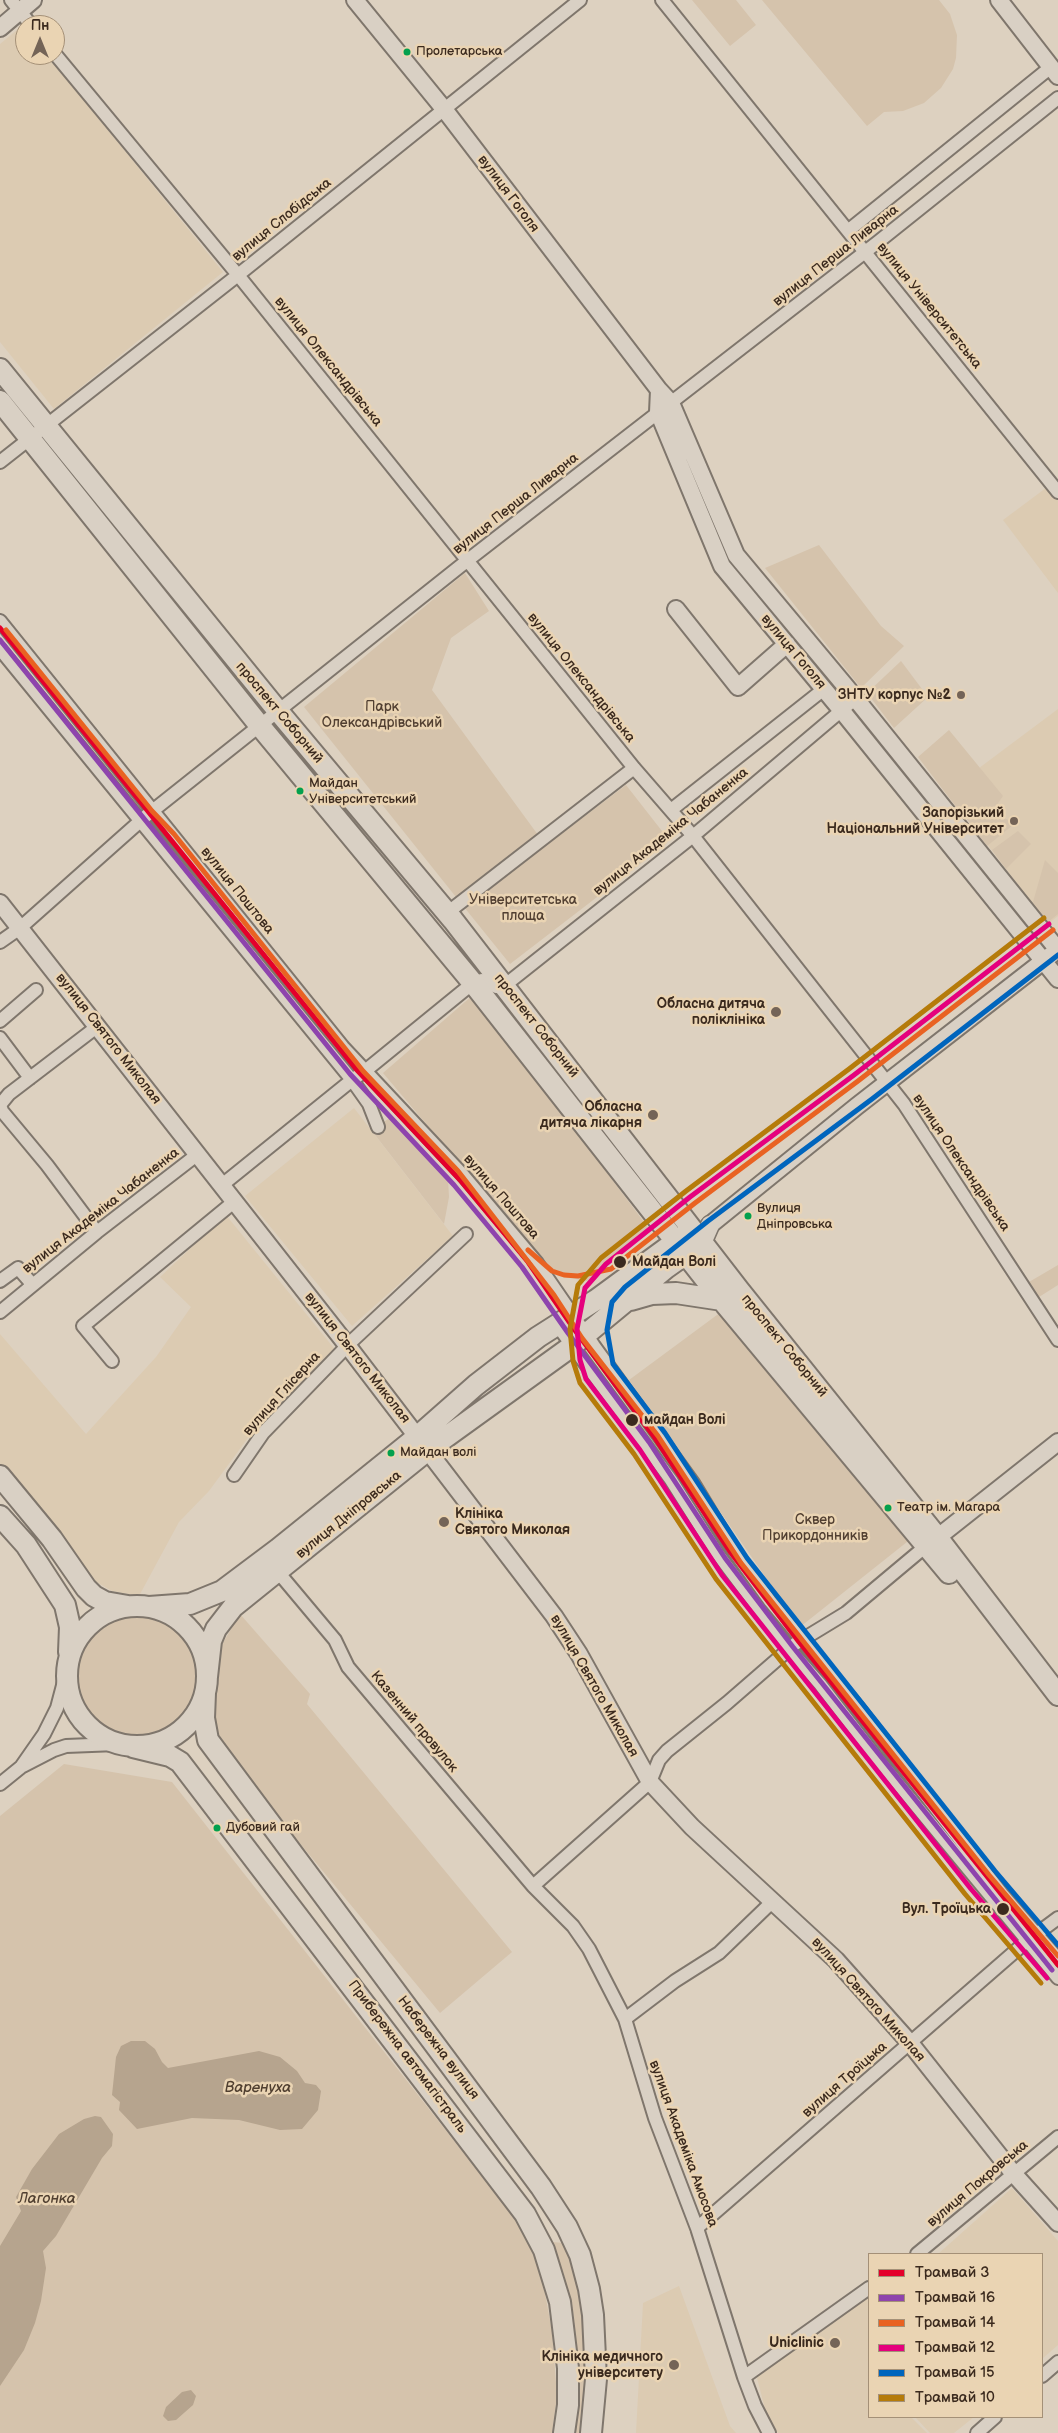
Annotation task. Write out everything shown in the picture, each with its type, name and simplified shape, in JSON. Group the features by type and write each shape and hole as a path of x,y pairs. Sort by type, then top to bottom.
{"main road":[{"name":"проспект Соборний","path":"0,368 38,433 260,726 472,983 722,1300 932,1542 1058,1695"},
{"name":"проспект Соборний","path":"0,401 38,433 278,711 447,913 702,1232 745,1298 1058,1705"},
{"name":"вулиця Дніпровська","path":"423,1444 476,1385 547,1330 702,1232"},
{"name":"вулиця Дніпровська","path":"206,1685 211,1641 216,1629 233,1607 273,1565 423,1444 579,1340 626,1301 681,1247"},
{"path":"626,1301 652,1294 698,1295 722,1300"},
{"path":"0,1476 52,1539 94,1596 114,1604 166,1612 192,1632 200,1646 206,1661 206,1685 200,1709 191,1722 179,1733 164,1741 149,1746 125,1745"},
{"name":"Прибережна автомагістраль","path":"0,1516 26,1545 66,1605 70,1627 67,1689 79,1717 96,1733 125,1745 164,1754 180,1762 525,2214 544,2250 552,2273 561,2312 568,2368 568,2405 564,2433"},
{"name":"вулиця Дніпровська","path":"141,1607 176,1607 206,1599 273,1565"},
{"path":"68,1666 75,1642 93,1622 116,1609 141,1607"},
{"name":"Набережна вулиця","path":"206,1685 204,1718 208,1740 541,2187 567,2227 580,2255 590,2289 596,2379 591,2433"}],"street":[{"path":"0,28 15,6 34,0"},
{"name":"вулиця Гоголя","path":"355,0 444,109 659,390 671,402 736,555 1058,950"},
{"name":"вулиця Слобідська","path":"0,462 238,275 580,0"},
{"name":"вулиця Університетська","path":"662,0 866,251 1058,492"},
{"path":"999,0 1055,72"},
{"name":"вулиця Олександрівська","path":"64,65 238,275 634,768 693,836 909,1111 1058,1340"},
{"name":"вулиця Перша Ливарна","path":"848,230 1055,72"},
{"name":"вулиця Перша Ливарна","path":"0,942 20,928 141,821 278,711 468,560 866,251 1058,98"},
{"name":"вулиця Гоголя","path":"659,390 658,412 722,566 842,711 1058,979"},
{"path":"676,609 738,687 787,644"},
{"name":"вулиця Поштова","path":"0,620 343,1047 463,1175 537,1262 565,1320 671,1480 717,1554 789,1649 820,1684 876,1757 1032,1938 1058,1959"},
{"path":"0,649 352,1080 369,1104 378,1127"},
{"name":"вулиця Академіка Чабаненка","path":"671,810 824,689"},
{"name":"вулиця Академіка Чабаненка","path":"504,986 693,836 855,699"},
{"path":"447,913 634,768"},
{"name":"вулиця Святого Миколая","path":"0,903 347,1345 568,1635 650,1782 692,1827 836,1960 910,2044 1013,2173 1058,2223"},
{"name":"вулиця Дніпровська","path":"702,1232 887,1083 1058,950"},
{"path":"222,1185 352,1080 366,1071 472,983 482,980 496,987 504,986"},
{"path":"0,1021 36,990"},
{"path":"96,1232 0,1106 2,1100 98,1026"},
{"path":"0,1038 30,1078"},
{"name":"вулиця Академіка Чабаненка","path":"0,1312 96,1232 198,1154"},
{"path":"112,1361 83,1326 234,1200"},
{"name":"вулиця Глісерна","path":"234,1475 263,1433 347,1345 466,1234"},
{"path":"0,1281 18,1268 32,1284"},
{"name":"вулиця Поштова","path":"565,1320 693,1483 734,1551 1002,1894 1058,1978"},
{"path":"533,1886 650,1782 659,1760 666,1751 789,1649 846,1613 1058,1442"},
{"name":"Казенний провулок","path":"273,1565 335,1640 348,1667 533,1886"},
{"path":"21,1767 52,1721 68,1666"},
{"path":"0,1784 21,1767 66,1746 92,1743 125,1745"},
{"name":"вулиця Академіка Амосова","path":"533,1886 573,1926 589,1949 626,2019 655,2118 697,2228 744,2377 755,2406 769,2433"},
{"path":"626,2019 668,1986 719,1953 772,1900"},
{"name":"вулиця Троїцька","path":"697,2228 1032,1938 1058,1918"},
{"name":"вулиця Покровська","path":"918,2253 1058,2137"},
{"path":"744,2377 868,2289"},
{"path":"1043,2375 1058,2362"},
{"path":"977,2433 994,2418"}],"shaded area":[{"path":"15,32 15,65 55,65 223,272 54,409 0,342 0,44"},
{"path":"1058,479 1058,593 1003,520"},
{"name":"Запорізький Національний Університет","path":"1058,709 1058,916 1048,924 947,792"},
{"path":"354,1108 453,1236 352,1326 245,1196"},
{"path":"226,1215 337,1352 253,1431 209,1491 179,1522 139,1596 112,1591 93,1580 0,1466 0,1334 86,1434 156,1357 191,1307 160,1277"},
{"path":"1012,2188 1058,2241 1058,2345 1043,2358 1043,2253 939,2253"},
{"name":"Клініка медичного університету","path":"679,2286 730,2426 736,2433 636,2433 643,2303"},
{"name":"Uniclinic","path":"868,2296 868,2418 912,2418 927,2433 778,2433 765,2409 756,2374"},
{"path":"916,2418 973,2418 954,2433 930,2433"}],"green space":[{"path":"692,0 736,0 756,25 730,46"},
{"path":"762,0 939,0 950,14 957,35 956,58 953,69 941,88 924,103 903,111 884,112 867,126"},
{"path":"819,545 881,626 904,646 861,688 765,568"},
{"name":"Парк Олександрівський","path":"465,573 489,611 451,638 432,690 541,839 460,902 304,707"},
{"path":"901,661 928,697 894,728 867,693"},
{"path":"855,707 1033,925 1027,930 849,712"},
{"path":"949,730 1003,796 991,813 960,812 918,757"},
{"name":"Університетська площа","path":"626,785 669,840 510,964 464,907"},
{"path":"966,818 1007,819 1013,825 987,846"},
{"path":"1018,831 1031,844 1006,869 992,850"},
{"path":"1045,860 1058,873 1058,914 1048,922 1033,902"},
{"path":"473,995 650,1230 587,1281 558,1276 527,1243 383,1073"},
{"path":"392,1116 448,1179 449,1197 444,1224 372,1131"},
{"path":"1058,1265 1058,1285 1039,1297 1029,1282"},
{"name":"Сквер Прикордонників","path":"721,1312 912,1538 800,1627 629,1380"},
{"path":"240,1614 310,1694 307,1704 512,1952 440,2013 222,1749 213,1708 221,1646"},
{"path":"135,1616 158,1620 178,1634 192,1654 196,1677 192,1700 178,1720 158,1734 135,1738 112,1734 92,1720 78,1700 74,1677 78,1654 92,1634 112,1620"},
{"name":"Дубовий гай","path":"64,1764 172,1782 521,2226 541,2272 552,2331 557,2396 552,2433 0,2433 0,1816"},
{"path":"551,2242 565,2243 581,2288 588,2323 586,2433 574,2433 578,2385 572,2303 563,2272"}],"water":[{"name":"Варенуха","path":"131,2041 145,2041 155,2049 162,2062 168,2068 259,2051 280,2057 297,2071 305,2083 316,2085 321,2091 318,2110 302,2129 280,2130 239,2120 192,2118 137,2129 119,2110 120,2102 112,2095 116,2057 121,2046"},
{"name":"Лагонка","path":"95,2116 101,2117 113,2134 112,2146 102,2158 56,2236 43,2251 46,2268 41,2301 35,2323 24,2350 0,2386 0,2246 21,2211 16,2197 32,2169 59,2134 84,2119"},
{"path":"191,2390 196,2396 193,2405 176,2420 168,2421 163,2416 166,2407 182,2392"}],"tram line":[{"name":"3","path":"0,628 356,1069 460,1180 528,1262 574,1329 655,1438 731,1553 799,1642 1058,1965"},
{"name":"14","path":"6,630 152,811 174,834 363,1071 458,1171 554,1295 582,1338 658,1436 741,1563 989,1875 1058,1956"},
{"name":"16","path":"0,640 350,1074 454,1185 522,1267 568,1333 649,1442 725,1558 793,1647 1052,1970"},
{"name":"10","path":"1041,1983 965,1894 716,1579 634,1454 580,1383 573,1361 570,1329 578,1285 601,1258 1044,918"},
{"name":"12","path":"1047,1978 971,1889 722,1575 640,1450 586,1379 580,1360 577,1329 585,1288 606,1264 690,1197 854,1075 1049,924"},
{"name":"14","path":"528,1250 552,1271 564,1275 578,1276 611,1269 1053,930"},
{"name":"15","path":"1058,955 872,1099 708,1221 625,1287 612,1302 607,1330 613,1364 665,1433 747,1558 995,1871 1058,1945"}],"place":[{"name":"Пролетарська","path":"407,52"},
{"name":"ЗНТУ корпус №2","path":"961,695"},
{"name":"Майдан Університетський","path":"300,791"},
{"name":"Запорізький Національний Університет","path":"1014,821"},
{"name":"Обласна дитяча поліклініка","path":"776,1012"},
{"name":"Обласна дитяча лікарня","path":"653,1115"},
{"name":"Вулиця Дніпровська","path":"748,1216"},
{"name":"Майдан Волі","path":"620,1262"},
{"name":"майдан Волі","path":"632,1420"},
{"name":"Майдан волі","path":"391,1453"},
{"name":"Театр ім. Магара","path":"888,1508"},
{"name":"Клініка Святого Миколая","path":"444,1522"},
{"name":"Дубовий гай","path":"217,1828"},
{"name":"Вул. Троїцька","path":"1003,1909"},
{"name":"Uniclinic","path":"835,2343"},
{"name":"Клініка медичного університету","path":"674,2365"}]}
